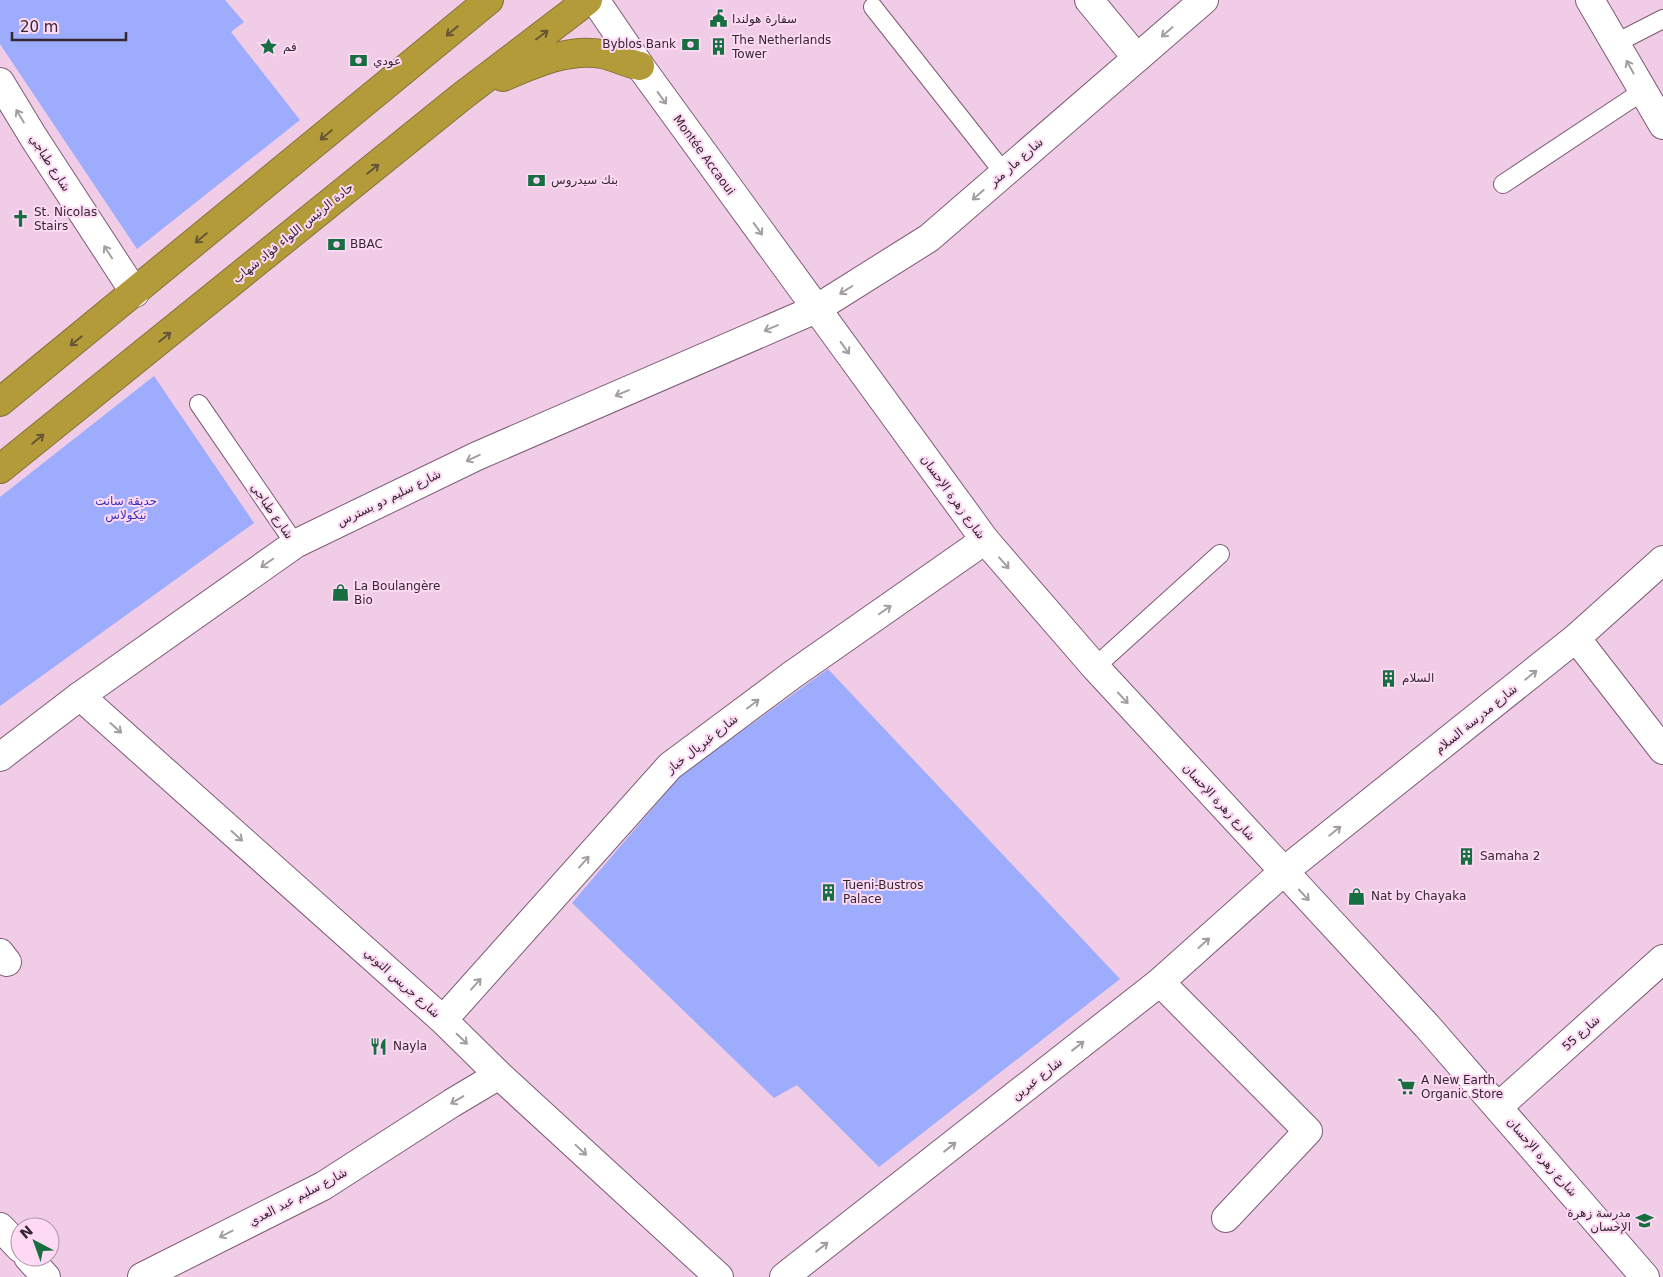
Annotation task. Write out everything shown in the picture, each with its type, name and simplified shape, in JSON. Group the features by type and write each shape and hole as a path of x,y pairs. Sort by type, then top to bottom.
{"highway":[{"path":"0,402 135,293 489,0"},
{"name":"جادة الرئيس اللواء فؤاد شهاب","path":"0,469 461,97 588,0"},
{"path":"461,97 542,61 569,55 585,53 603,54 640,66"}],"street":[{"name":"Montée Accaoui","path":"595,0 640,66 816,308"},
{"path":"1089,0 1137,58"},
{"name":"شارع مار متر","path":"816,308 929,238 1204,0"},
{"path":"1590,0 1663,125"},
{"name":"شارع طباجي","path":"0,82 34,138 135,293"},
{"name":"شارع زهرة الإحسان","path":"816,308 985,540 1095,668 1427,1026 1645,1277"},
{"name":"شارع سليم دو بسترس","path":"0,757 80,696 295,544 477,456 816,308"},
{"name":"شارع غبريال خباز","path":"443,1020 670,766 792,675 985,540"},
{"name":"شارع مدرسة السلام","path":"1283,872 1576,638 1663,560"},
{"path":"1576,638 1663,750"},
{"name":"شارع جريس التوني","path":"80,696 443,1020 499,1075 719,1277"},
{"name":"شارع عبرين","path":"784,1277 1160,982 1283,872"},
{"name":"شارع 55","path":"1498,1107 1663,958"},
{"path":"1160,982 1308,1131 1226,1218"},
{"name":"شارع سليم عبد العدي","path":"142,1277 323,1186 499,1075"},
{"path":"0,1227 10,1238"},
{"path":"37,1267 46,1277"}],"lane":[{"path":"873,7 1004,172"},
{"path":"1616,43 1663,19"},
{"path":"1503,184 1643,91"},
{"name":"شارع طباجي","path":"198,404 295,544"},
{"path":"1095,668 1220,554"}],"green space":[{"path":"0,0 225,0 244,22 231,32 300,120 137,249 0,44"},
{"name":"حديقة سانت نيكولاس","path":"154,376 254,523 0,706 0,497"},
{"path":"828,669 1120,979 879,1167 797,1085 774,1098 572,903 681,775"}],"place":[{"name":"سفارة هولندا","path":"718,19"},
{"name":"Byblos Bank","path":"690,44"},
{"name":"فم","path":"269,47"},
{"name":"The Netherlands Tower","path":"718,47"},
{"name":"عودي","path":"359,61"},
{"name":"بنك سيدروس","path":"537,180"},
{"name":"St. Nicolas Stairs","path":"20,219"},
{"name":"BBAC","path":"336,244"},
{"name":"La Boulangère Bio","path":"340,593"},
{"name":"السلام","path":"1388,678"},
{"name":"Samaha 2","path":"1466,856"},
{"name":"Tueni-Bustros Palace","path":"829,892"},
{"name":"Nat by Chayaka","path":"1357,896"},
{"name":"Nayla","path":"379,1046"},
{"name":"A New Earth Organic Store","path":"1407,1087"},
{"name":"مدرسة زهرة الإحسان","path":"1645,1220"}]}
